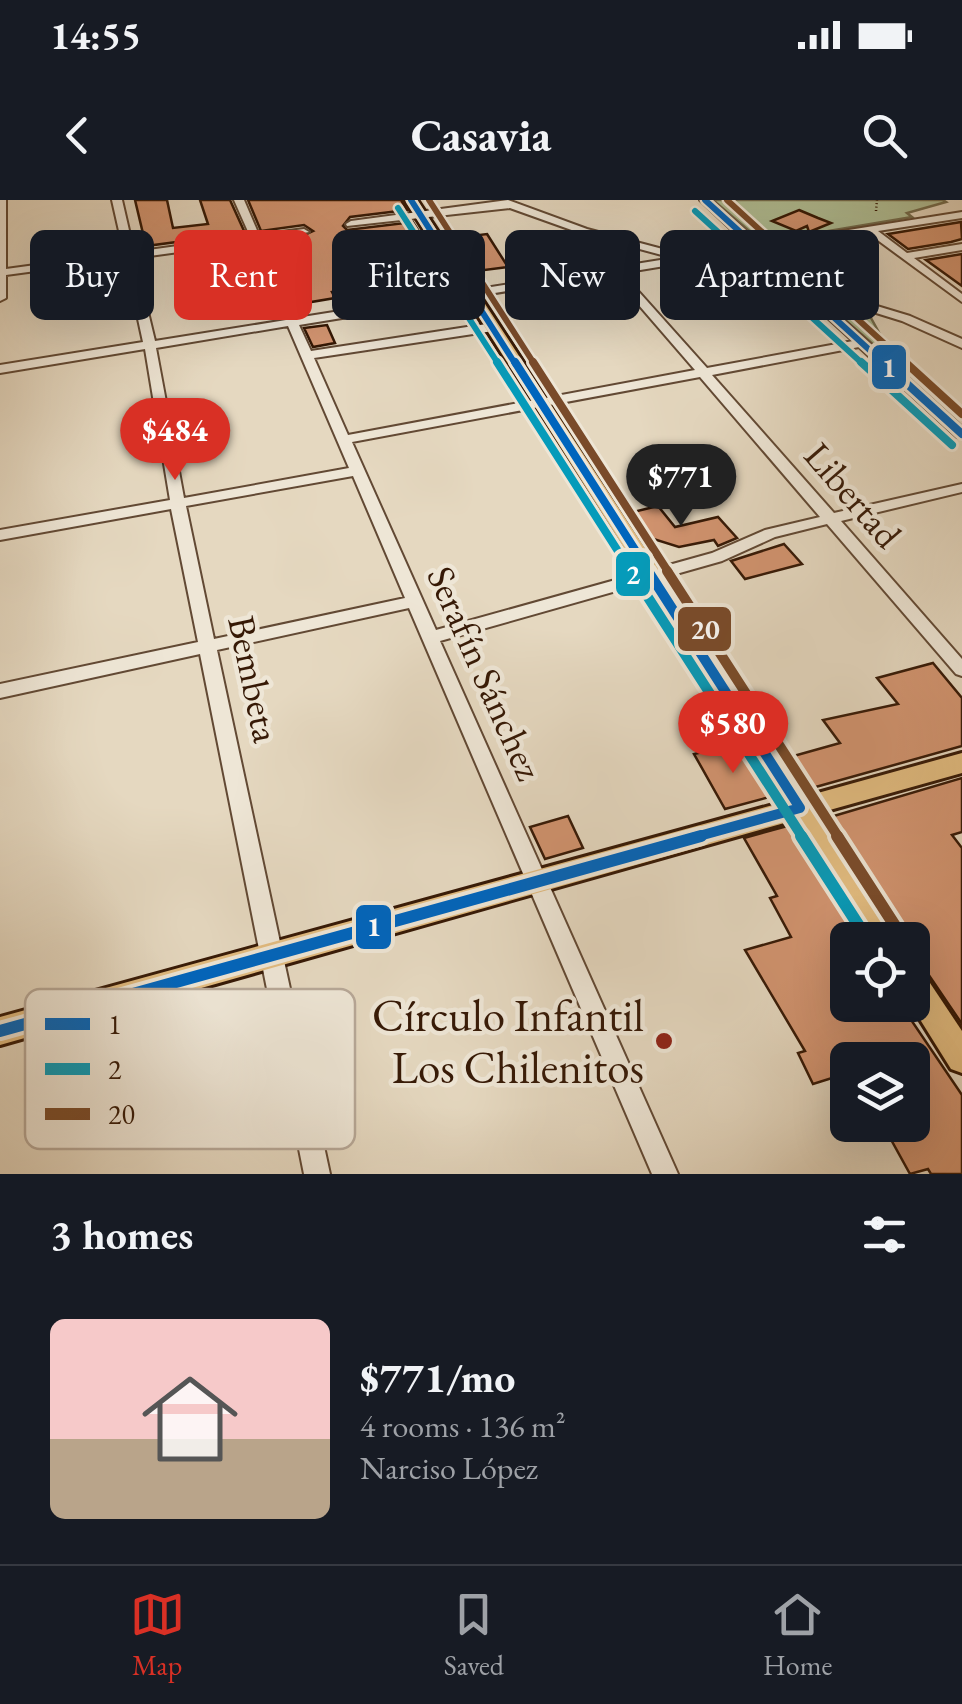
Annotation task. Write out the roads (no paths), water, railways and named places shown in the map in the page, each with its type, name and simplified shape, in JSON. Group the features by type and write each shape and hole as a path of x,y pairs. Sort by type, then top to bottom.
{"main road":[{"path":"411,200 430,230"},
{"path":"485,315 874,922"},
{"path":"147,989 962,763"},
{"path":"930,1009 962,1058"},
{"path":"0,1030 25,1023"}],"street":[{"path":"0,298 1,200"},
{"name":"Bembeta","path":"116,200 124,230"},
{"name":"Serafín Sánchez","path":"238,200 251,230"},
{"path":"705,200 739,230"},
{"path":"351,224 504,202 568,226 660,249"},
{"path":"870,230 962,214"},
{"path":"879,237 962,298"},
{"path":"904,256 962,247"},
{"path":"0,273 30,269"},
{"name":"Libertad","path":"640,300 962,670"},
{"path":"879,311 938,330 962,344"},
{"path":"0,369 332,316"},
{"name":"Bembeta","path":"144,320 178,505 279,989"},
{"path":"838,320 962,434"},
{"name":"Serafín Sánchez","path":"291,322 666,1174"},
{"path":"938,330 962,326"},
{"path":"305,356 493,328"},
{"path":"342,440 862,342"},
{"path":"0,535 357,471"},
{"path":"432,637 716,557 770,532 962,488"},
{"path":"0,691 416,601"},
{"name":"Bembeta","path":"313,1149 318,1174"}],"place":[{"name":"Círculo Infantil Los Chilenitos","path":"664,1041"}]}
